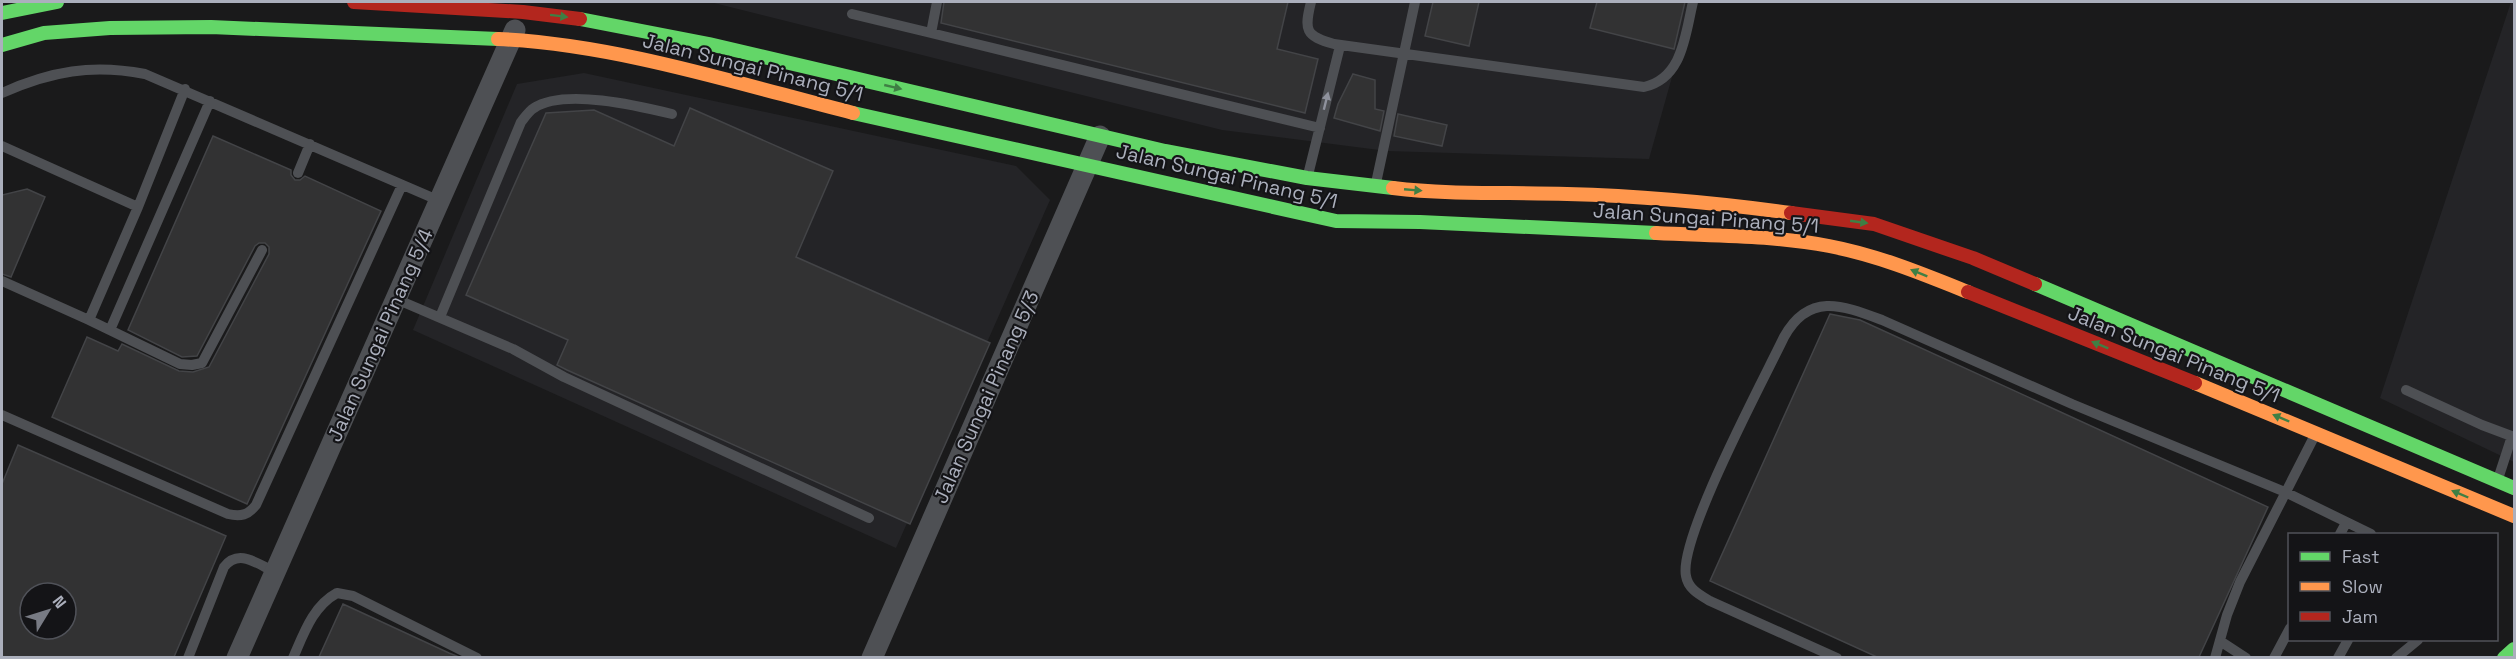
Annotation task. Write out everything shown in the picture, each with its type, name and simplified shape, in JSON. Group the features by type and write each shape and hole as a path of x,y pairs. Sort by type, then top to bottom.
{"street":[{"path":"2,13 57,2"},
{"name":"Jalan Sungai Pinang 5/1","path":"354,2 523,12 595,21 709,44 1166,151 1307,178 1419,191 1570,194 1785,211 1874,224 1973,258 2514,488"},
{"name":"Jalan Sungai Pinang 5/4","path":"237,657 523,12"},
{"name":"Jalan Sungai Pinang 5/1","path":"2,45 44,33 110,28 171,27 511,40 628,57 908,126 1088,165 1294,214 1336,221 1420,222 1778,239 1830,246 1908,268 2316,433 2514,516"},
{"name":"Jalan Sungai Pinang 5/3","path":"872,657 1100,136"}],"lane":[{"path":"931,33 937,2"},
{"path":"1311,2 1306,22 1309,32 1317,39 1340,46 1644,87 1663,80 1673,70 1678,60 1693,2"},
{"path":"1376,187 1402,54 1415,2"},
{"path":"852,14 1320,128"},
{"path":"1307,178 1340,46"},
{"path":"2,93 32,79 64,72 97,69 145,74 185,89 440,201"},
{"path":"89,320 138,207 185,89"},
{"path":"111,330 210,100"},
{"path":"440,317 521,122 534,107 547,102 563,100 592,100 621,102 672,114"},
{"path":"298,173 310,144"},
{"path":"2,146 138,207"},
{"path":"2,415 228,514 244,515 251,512 402,185"},
{"path":"2,281 180,364 192,365 202,363 262,250"},
{"path":"396,299 513,349 564,377 869,518"},
{"path":"1836,657 1710,601 1692,589 1686,579 1684,567 1688,550 1722,466 1784,337 1792,324 1804,312 1817,306 1833,305 1851,308 1882,320 2072,405 2285,492 2369,533"},
{"path":"2406,390 2513,436 2498,480"},
{"path":"2215,657 2227,615 2240,582 2316,433"},
{"path":"2341,533 2346,523"},
{"path":"188,657 224,567 229,561 236,557 243,558 275,572"},
{"path":"293,657 314,614 326,599 338,593 353,596 477,657"},
{"path":"2274,657 2288,630"},
{"path":"2220,641 2246,657"},
{"path":"2338,657 2347,641"},
{"path":"2396,657 2416,641"}],"shaded area":[{"path":"710,2 1693,2 1649,159 1387,151 1222,130"},
{"path":"2511,2 2514,2 2514,462 2380,398"},
{"path":"584,73 1016,166 1050,200 896,548 413,330 517,84"}],"building":[{"path":"944,2 1288,2 1277,49 1318,59 1305,113 941,23"},
{"path":"1433,2 1479,2 1469,46 1425,36"},
{"path":"1597,2 1685,2 1674,49 1590,28"},
{"path":"1353,74 1375,80 1375,109 1384,111 1380,131 1334,118 1338,104"},
{"path":"690,108 833,171 796,257 990,343 910,524 557,365 568,340 466,295 546,113 594,110 674,146"},
{"path":"1398,114 1447,125 1442,146 1394,136"},
{"path":"213,136 291,170 291,175 295,180 300,180 305,176 381,211 247,504 52,417 87,337 118,351 122,344 179,371 193,372 209,367 269,254 269,247 265,243 255,246 197,356 182,357 128,330"},
{"path":"27,189 45,197 11,277 2,274 2,195"},
{"path":"1830,314 1860,320 2268,507 2199,657 1877,657 1710,581"},
{"path":"18,445 226,536 174,657 2,657 2,484"},
{"path":"343,604 449,653 459,657 319,657"}],"traffic: fast":[{"path":"2,13 57,2"},
{"path":"580,19 709,44 1165,151 1307,178 1393,188"},
{"path":"2,45 44,33 110,28 211,27 498,39"},
{"path":"853,113 1336,221 1420,222 1656,233"},
{"path":"2035,284 2514,488"},
{"path":"2504,658 2514,649"}],"traffic: slow":[{"path":"498,39 542,42 632,57 853,113"},
{"path":"1393,188 1623,196 1791,213"},
{"path":"1656,233 1808,242 1882,260 1968,292"},
{"path":"2195,383 2514,516"}],"traffic: jam":[{"path":"354,2 523,12 580,19"},
{"path":"1791,213 1874,224 1973,258 2035,284"},
{"path":"1968,292 2195,383"}]}
